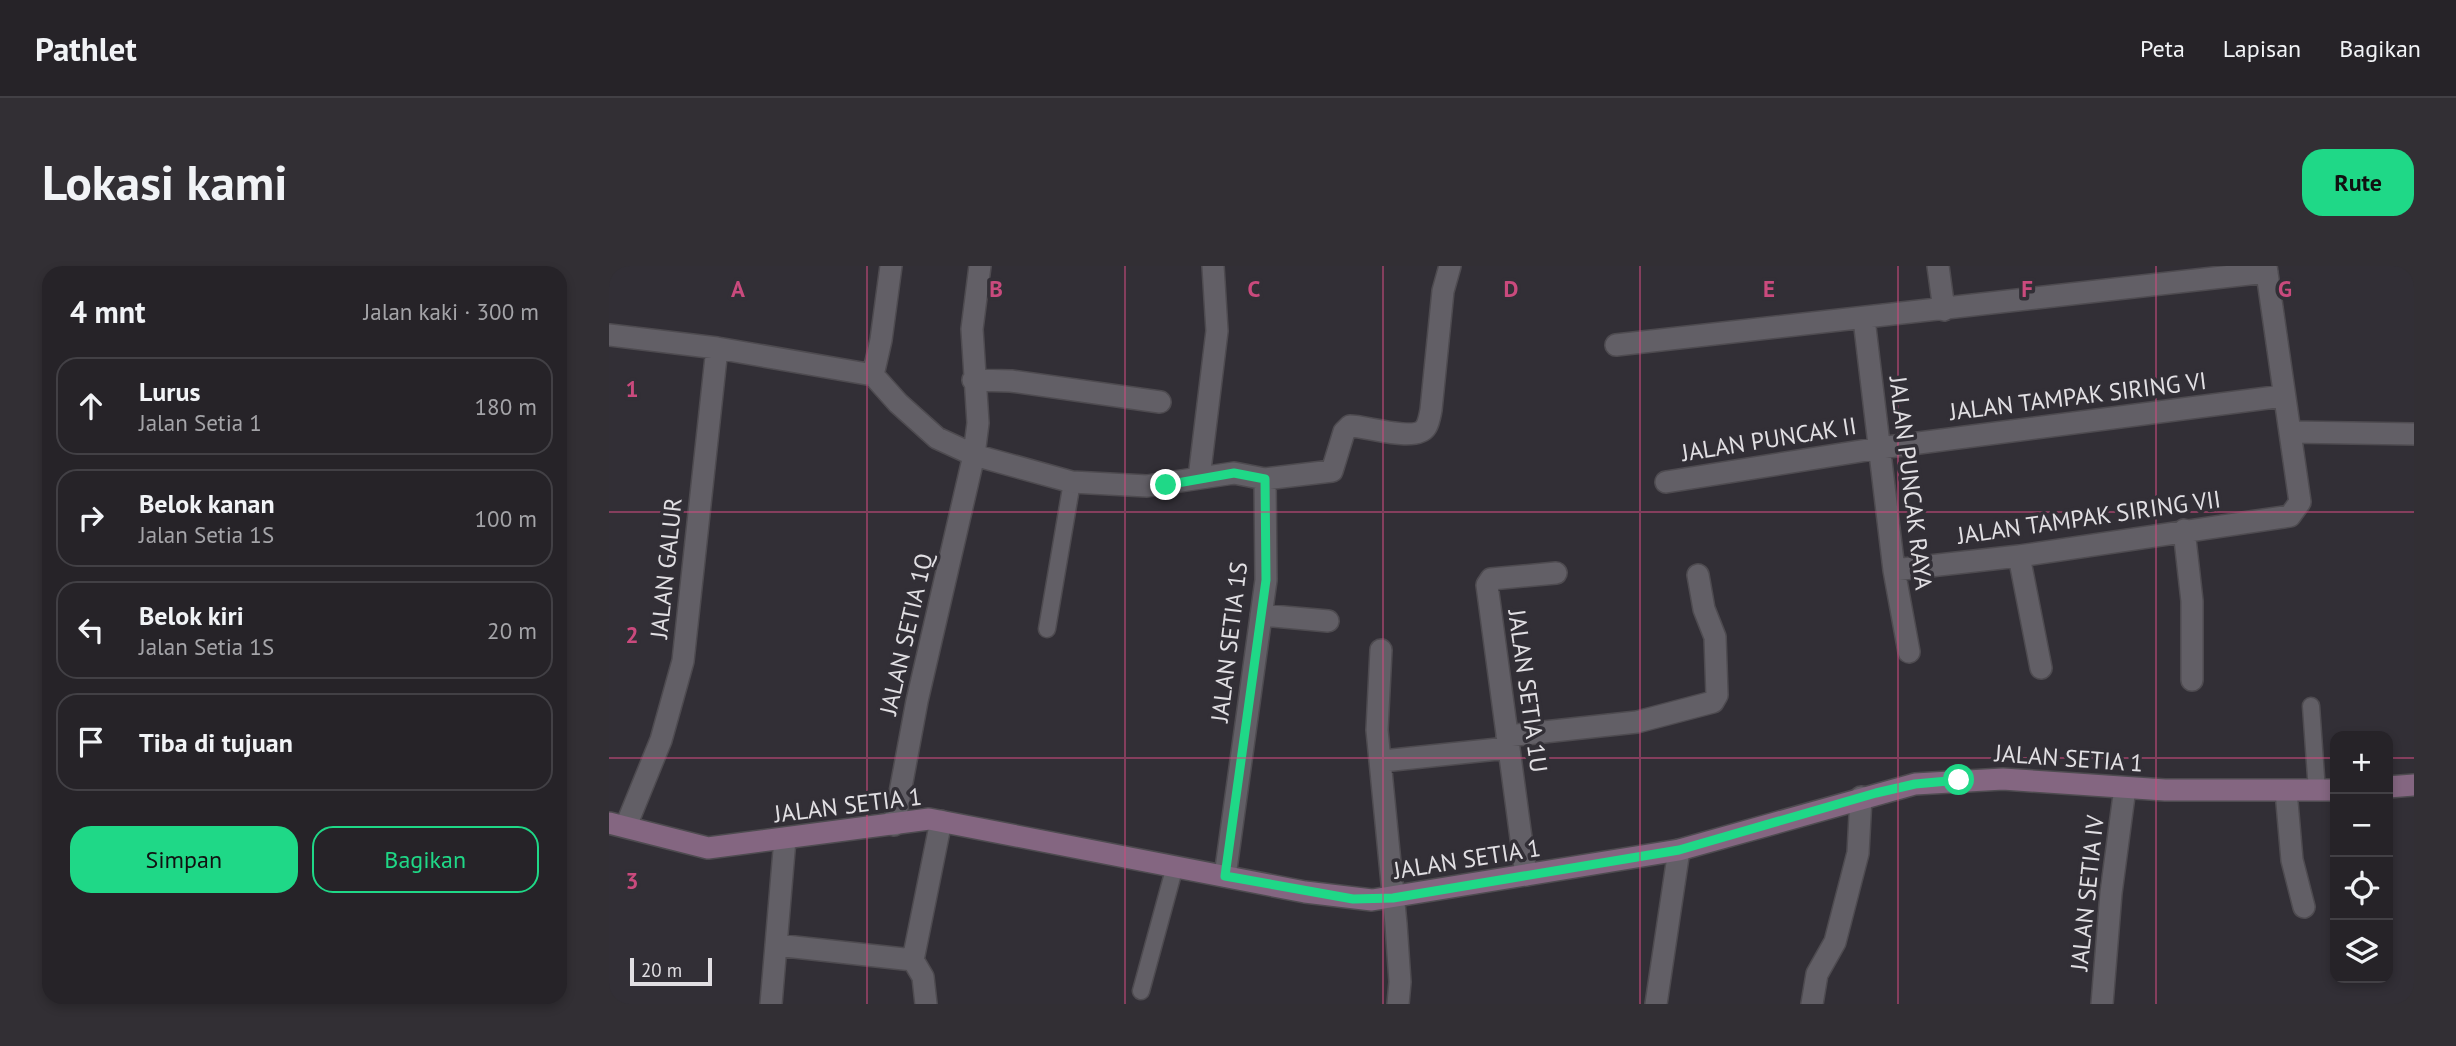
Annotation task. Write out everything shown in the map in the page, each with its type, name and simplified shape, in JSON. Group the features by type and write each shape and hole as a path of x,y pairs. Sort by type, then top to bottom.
{"street":[{"path":"873,375 891,266"},
{"name":"JALAN SETIA 1Q","path":"894,825 916,701 974,455 978,424 971,329 980,266"},
{"path":"1199,478 1217,331 1213,266"},
{"path":"609,335 717,348 873,375 898,403 937,438 974,455 1072,482 1147,486 1234,473 1265,479 1332,471 1344,432 1350,426 1409,434 1420,432 1426,427 1431,410 1443,291 1450,266"},
{"path":"1938,266 1944,310"},
{"path":"1616,345 1944,310 2267,269 2283,396 2291,432 2414,434"},
{"name":"JALAN PUNCAK RAYA","path":"1864,319 1894,570 1909,652"},
{"name":"JALAN GALUR","path":"618,824 661,740 683,661 717,348"},
{"path":"973,380 1011,381 1160,402"},
{"name":"JALAN TAMPAK SIRING VI","path":"1880,448 2283,396"},
{"name":"JALAN TAMPAK SIRING VII","path":"1894,570 2019,556 2290,516 2300,502 2291,432"},
{"name":"JALAN PUNCAK II","path":"1666,482 1880,448"},
{"name":"JALAN SETIA 1S","path":"1225,876 1266,580 1265,479"},
{"path":"2184,530 2192,601 2192,680"},
{"path":"2019,556 2041,668"},
{"name":"JALAN SETIA 1U","path":"1526,876 1487,585 1491,579 1556,572"},
{"path":"1383,761 1637,722 1713,702 1717,695 1715,637 1703,608 1698,575"},
{"path":"1261,615 1328,621"},
{"path":"1381,650 1377,730 1383,761 1400,982 1398,1004"},
{"name":"JALAN SETIA 1","path":"618,824 681,844 708,848 929,819 1353,899 1393,898 1679,850 1915,784 2003,779 2125,788 2326,791"},
{"path":"2393,787 2414,785"},
{"name":"JALAN SETIA IV","path":"2102,1004 2111,892 2125,788"},
{"path":"2286,791 2292,860 2304,906"},
{"path":"1812,1004 1817,974 1835,942 1855,864 1861,797"},
{"path":"926,1004 923,977 913,960 941,821"},
{"path":"771,1004 785,839"},
{"path":"1656,1004 1679,850"},
{"path":"776,945 913,960"}],"lane":[{"path":"1047,629 1072,482"},
{"path":"2311,706 2326,791"},
{"path":"1141,991 1175,866"}],"route":[{"path":"1166,485 1234,473 1265,479 1266,580 1225,876 1353,899 1393,898 1679,850 1876,793 1915,784 1959,780"}]}
